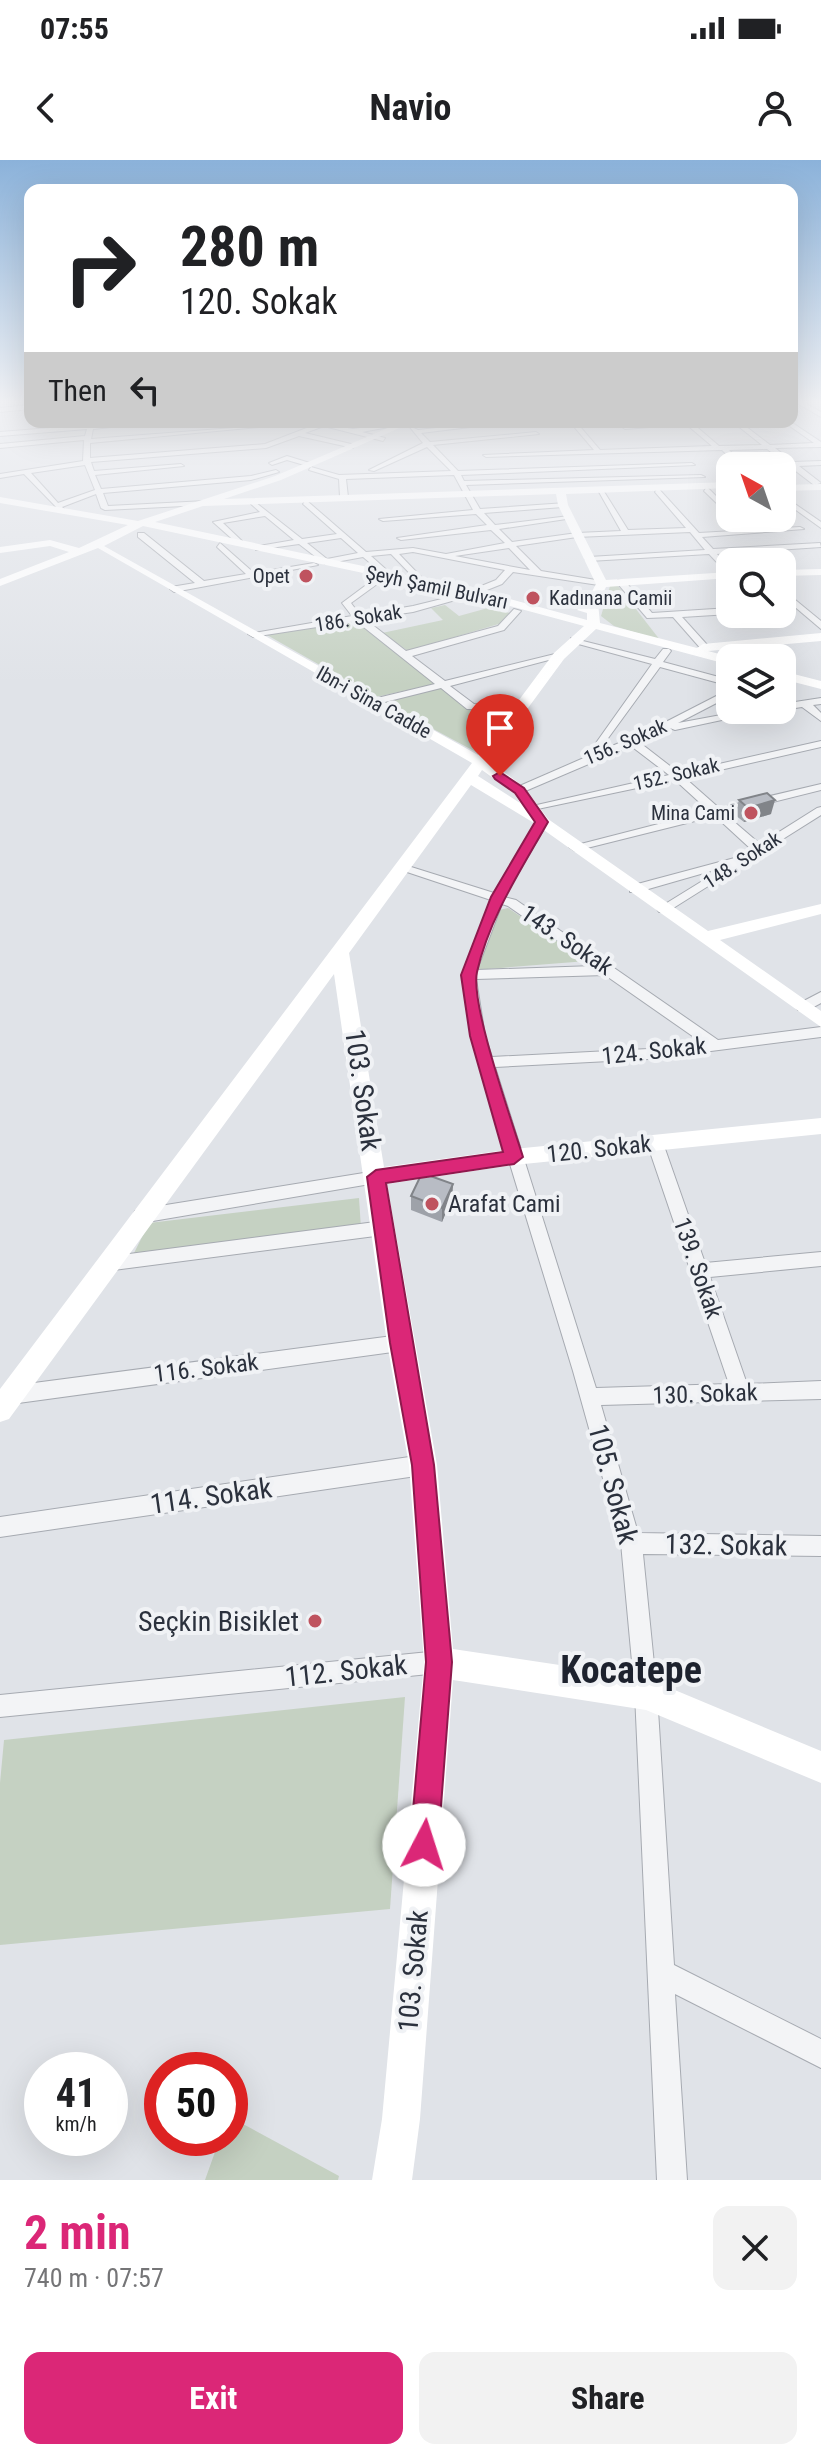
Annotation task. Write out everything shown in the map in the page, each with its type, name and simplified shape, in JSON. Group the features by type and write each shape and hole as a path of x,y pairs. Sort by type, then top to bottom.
{"main road":[{"path":"233,500 240,496"},
{"path":"145,528 242,496"},
{"path":"1,581 102,546 203,503 354,496"},
{"path":"233,500 255,504 396,496"},
{"path":"563,496 563,505 602,584"},
{"name":"Şeyh Şamil Bulvarı","path":"0,503 58,508 220,545 467,595 517,611 566,621"},
{"name":"Şeyh Şamil Bulvarı","path":"0,503 239,543 320,564"},
{"path":"101,522 107,527 102,546"},
{"path":"0,550 50,543 80,552"},
{"path":"1,581 102,546"},
{"name":"Ibn-i Sina Cadde","path":"102,546 480,762 519,790 537,816 575,847 821,1020"},
{"path":"796,573 821,572"},
{"path":"602,584 716,576"},
{"name":"Şeyh Şamil Bulvarı","path":"383,577 422,583 716,664"},
{"path":"6,1403 141,1216 404,869 559,656 590,628 592,603 602,584"},
{"path":"559,656 566,621 592,603"},
{"name":"Şeyh Şamil Bulvarı","path":"590,628 716,657"},
{"path":"688,650 821,637"},
{"path":"796,679 821,685"},
{"path":"796,686 821,692"},
{"path":"469,777 537,816"},
{"path":"704,938 821,909"},
{"name":"103. Sokak","path":"340,953 400,1343 423,1465 439,1662 401,2119 392,2180"},
{"name":"120. Sokak","path":"376,1177 514,1157 821,1126"},
{"name":"112. Sokak","path":"439,1662 646,1694 821,1767"}],"street":[{"path":"48,496 58,508 86,496"},
{"path":"101,496 105,508 110,509 203,503"},
{"path":"469,496 477,511 539,574"},
{"path":"605,496 626,533"},
{"path":"663,496 716,557"},
{"path":"373,499 383,519 413,550"},
{"path":"306,502 367,554 383,577 346,603 358,618 471,707 522,709"},
{"path":"255,504 301,541 320,564"},
{"path":"383,519 563,505"},
{"path":"796,508 821,529"},
{"path":"239,543 217,522 267,513"},
{"path":"401,538 569,518"},
{"path":"796,526 821,545"},
{"path":"145,528 202,584"},
{"path":"796,530 821,529"},
{"path":"439,556 577,535 716,532"},
{"path":"259,548 344,535"},
{"path":"220,545 253,576"},
{"path":"589,559 821,545"},
{"path":"174,589 367,554 413,550 602,584"},
{"path":"393,552 422,583"},
{"name":"186. Sokak","path":"253,634 435,605 499,582 511,569"},
{"path":"621,582 644,613 676,615 716,612"},
{"path":"796,606 821,626"},
{"path":"407,654 501,628 517,611"},
{"path":"676,615 705,648"},
{"path":"574,640 716,679"},
{"path":"590,756 666,651"},
{"path":"373,702 559,656"},
{"name":"156. Sokak","path":"519,790 590,756 658,730 716,699"},
{"path":"796,704 821,701"},
{"path":"804,703 821,718"},
{"path":"658,730 716,719"},
{"path":"630,740 674,774 758,849"},
{"name":"152. Sokak","path":"537,816 674,774 821,744"},
{"path":"575,847 715,811 819,789"},
{"name":"148. Sokak","path":"663,909 722,876 744,858 820,811"},
{"path":"537,816 498,897 469,975 611,970"},
{"path":"634,889 744,858"},
{"name":"143. Sokak","path":"404,869 512,903 714,1044"},
{"name":"105. Sokak","path":"469,975 486,1062 631,1543 646,1694 672,2180"},
{"path":"803,1007 821,997"},
{"name":"124. Sokak","path":"486,1062 621,1056 821,1032"},
{"name":"139. Sokak","path":"655,1143 741,1393"},
{"name":"120. Sokak","path":"141,1216 376,1177"},
{"path":"106,1264 383,1228"},
{"path":"698,1271 821,1259"},
{"name":"116. Sokak","path":"6,1403 400,1343"},
{"name":"130. Sokak","path":"589,1397 821,1390"},
{"name":"114. Sokak","path":"0,1527 423,1465"},
{"name":"132. Sokak","path":"631,1543 821,1546"},
{"name":"112. Sokak","path":"0,1706 439,1662"},
{"path":"662,1973 821,2054"}],"green space":[{"path":"610,586 618,586 660,640 614,626 601,616"},
{"path":"445,605 459,616 488,608 510,613 502,623 408,651 382,633 443,620 431,608"},
{"path":"355,621 435,684 376,697 267,635"},
{"path":"441,688 475,712 508,712 476,752 383,702"},
{"path":"508,908 587,961 475,970 499,910"},
{"path":"359,1198 361,1228 130,1261 149,1223"},
{"path":"405,1697 390,1909 0,1945 0,1783 4,1740"},
{"path":"248,2127 339,2176 338,2180 205,2180 214,2156 248,2156"}],"building":[{"path":"767,793 775,800 748,808 739,800"},
{"path":"422,1173 453,1184 442,1208 411,1196"}],"place":[{"name":"Opet","path":"306,576"},
{"name":"Kadınana Camii","path":"533,598"},
{"name":"Mina Cami","path":"751,813"},
{"name":"Arafat Cami","path":"432,1204"},
{"name":"Seçkin Bisiklet","path":"315,1621"}],"district":[{"name":"Kocatepe","path":"631,1670"}],"route":[{"path":"424,1845 439,1662 423,1465 400,1343 376,1177 514,1157 478,1036 469,975 498,897 542,822 519,790 500,776"}]}
